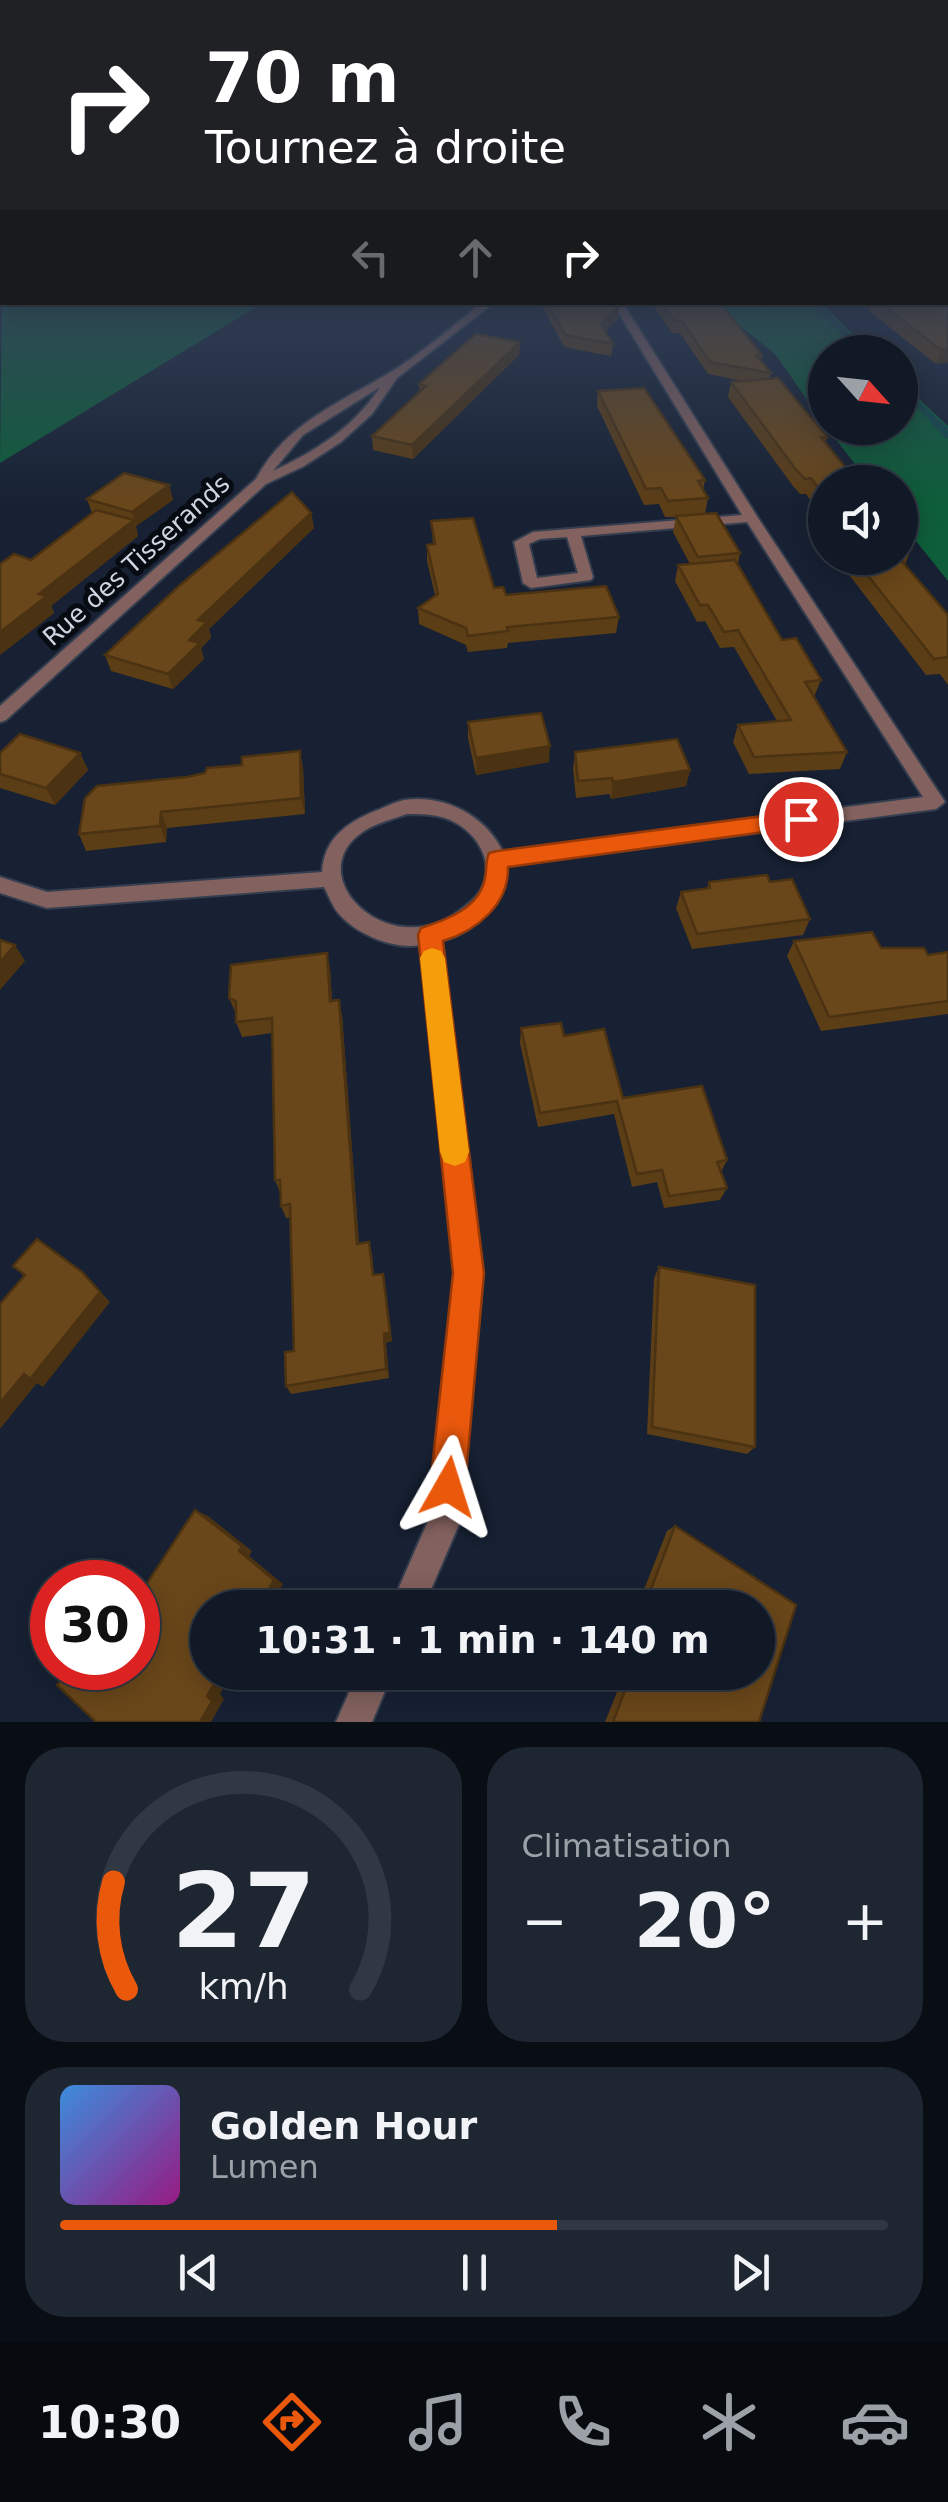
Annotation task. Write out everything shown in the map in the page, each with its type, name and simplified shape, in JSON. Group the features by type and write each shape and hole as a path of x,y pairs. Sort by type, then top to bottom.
{"street":[{"name":"Rue des Tisserands","path":"260,481 271,455 345,398 392,376 435,343"},
{"path":"497,860 936,802 643,343"},
{"name":"Rue des Tisserands","path":"0,716 260,481 307,462 379,402 392,376"},
{"path":"573,532 586,577 531,583 521,542 538,535 573,532 751,518"},
{"path":"405,807 430,808 464,819 489,840 497,860 497,879 489,898 454,928 430,935 400,936 373,930 351,918 336,900 330,878 332,858 351,832 381,813 405,807"},
{"path":"0,884 46,900 330,878"},
{"path":"414,1590 444,1522 469,1273 430,935"},
{"path":"354,1722 368,1690"}],"green space":[{"path":"1,343 197,343 0,463"},
{"path":"762,343 808,343 808,401 775,354"},
{"path":"918,398 948,426 948,581 918,544 918,465 856,465 840,445 918,445"}],"building":[{"path":"465,343 519,343 412,445 372,436 426,386 419,384"},
{"path":"697,343 753,343 762,355 756,355 771,373 710,362"},
{"path":"932,343 948,343 948,349 941,350"},
{"path":"778,378 808,414 808,445 827,445 843,465 808,465 805,479 731,382"},
{"path":"644,388 705,480 698,481 708,498 668,501 661,488 646,489 598,391"},
{"path":"124,473 169,485 132,512 87,499"},
{"path":"292,492 311,513 198,620 207,622 189,640 200,643 168,674 105,655 179,586"},
{"path":"96,510 134,520 39,594 47,596 0,632 0,564 14,554 31,560"},
{"path":"716,513 740,553 698,557 676,516"},
{"path":"473,518 494,588 503,587 506,595 606,586 619,617 507,627 508,631 468,636 466,628 418,608 438,594 427,545 435,544 431,521"},
{"path":"735,560 782,640 796,638 821,680 805,682 847,752 754,757 738,725 791,720 738,630 724,632 708,605 700,605 678,565"},
{"path":"867,575 914,575 948,615 948,657 934,659"},
{"path":"541,713 550,746 476,758 468,722"},
{"path":"20,734 80,753 46,788 0,774 0,753"},
{"path":"677,739 690,770 613,782 612,778 578,781 575,752"},
{"path":"300,751 301,798 161,812 160,826 79,834 85,798 97,786 187,777 205,773 207,768 242,765 242,757"},
{"path":"767,875 770,882 792,879 810,919 697,934 681,892 710,888 709,882"},
{"path":"872,932 881,948 924,948 928,955 948,952 948,1001 829,1017 794,941"},
{"path":"0,940 15,945 0,962"},
{"path":"327,953 330,1001 339,1000 357,1244 369,1242 373,1275 383,1274 390,1332 384,1334 386,1369 286,1386 285,1352 294,1351 290,1204 281,1206 280,1180 275,1180 272,1018 236,1022 236,1001 229,998 231,965"},
{"path":"561,1023 564,1036 604,1029 623,1098 702,1086 727,1160 717,1162 727,1188 669,1196 662,1170 637,1174 617,1101 540,1113 521,1028"},
{"path":"37,1239 82,1272 100,1292 30,1379 24,1374 0,1403 0,1304 25,1275 13,1266"},
{"path":"659,1267 755,1285 755,1447 652,1427"},
{"path":"195,1510 242,1546 239,1551 274,1580 268,1590 190,1590 190,1690 210,1690 207,1696 212,1701 200,1722 96,1722 62,1690 160,1690 160,1563"},
{"path":"675,1526 773,1590 652,1590"},
{"path":"775,1591 796,1605 775,1671"},
{"path":"625,1690 769,1690 759,1722 613,1722"}],"waterway":[{"path":"918,405 939,425"},
{"path":"936,423 948,434"}],"slow traffic":[{"path":"432,958 455,1152"}],"route":[{"path":"448,1487 469,1273 430,935 454,928 489,898 497,879 497,860 801,819"}]}
